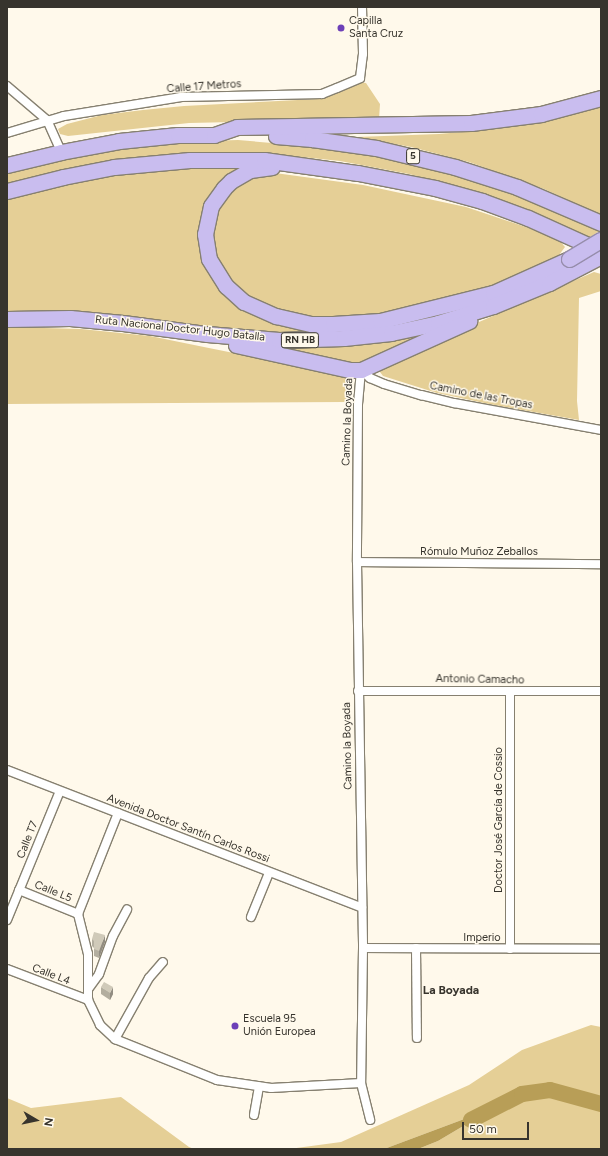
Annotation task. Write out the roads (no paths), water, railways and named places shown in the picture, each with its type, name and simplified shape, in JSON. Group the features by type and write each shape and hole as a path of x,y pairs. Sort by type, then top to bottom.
{"highway":[{"path":"7,165 61,152 119,141 178,135 214,135 237,127 418,125 479,122 540,114 601,98"},
{"name":"5","path":"214,135 260,135 312,139 406,154 492,178 554,202 601,223"},
{"path":"7,191 87,172 163,162 241,159 264,160 393,180 466,196 528,218 601,251"},
{"path":"302,166 266,167 250,170 231,181 214,201 206,225 206,247 209,258 219,278 244,302 276,316 312,324 380,321 493,293 575,263 601,240"},
{"name":"Ruta Nacional Doctor Hugo Batalla","path":"7,319 89,320 207,334 279,340 344,338 391,333 438,323 493,306 549,283 575,263 601,256"},
{"path":"207,334 225,343 350,370 361,370 474,319 493,306"}],"street":[{"name":"Calle 17 Metros","path":"7,133 47,120 88,111 181,97 322,94 360,78 362,54 362,7"},
{"path":"7,86 47,120 61,152"},
{"name":"Camino de las Tropas","path":"361,370 370,378 384,384 421,395 454,403 601,430"},
{"name":"Camino la Boyada","path":"361,370 358,406 358,691 363,948 361,1083 370,1120"},
{"name":"Rómulo Muñoz Zeballos","path":"358,562 601,564"},
{"name":"Antonio Camacho","path":"358,691 601,691"},
{"name":"Doctor José García de Cossio","path":"510,692 510,948"},
{"name":"Avenida Doctor Santín Carlos Rossi","path":"7,770 362,908"},
{"name":"Calle T7","path":"7,920 60,791"},
{"path":"118,814 78,914 88,954 88,1000 96,1019 115,1039 218,1080 259,1086 287,1088 361,1083"},
{"path":"251,917 269,872"},
{"name":"Calle L5","path":"19,890 78,914"},
{"path":"89,988 99,974 114,936 127,910"},
{"name":"Imperio","path":"363,948 601,949"},
{"path":"416,948 417,1038"},
{"path":"115,1039 149,978 163,962"},
{"name":"Calle L4","path":"7,969 88,1000"},
{"path":"254,1115 259,1086"}],"waterway":[{"path":"471,1120 522,1094 550,1090 601,1104"}],"place":[{"name":"Capilla Santa Cruz","path":"341,28"},
{"name":"Escuela 95 Unión Europea","path":"235,1026"}],"district":[{"name":"La Boyada","path":"451,991"}]}
